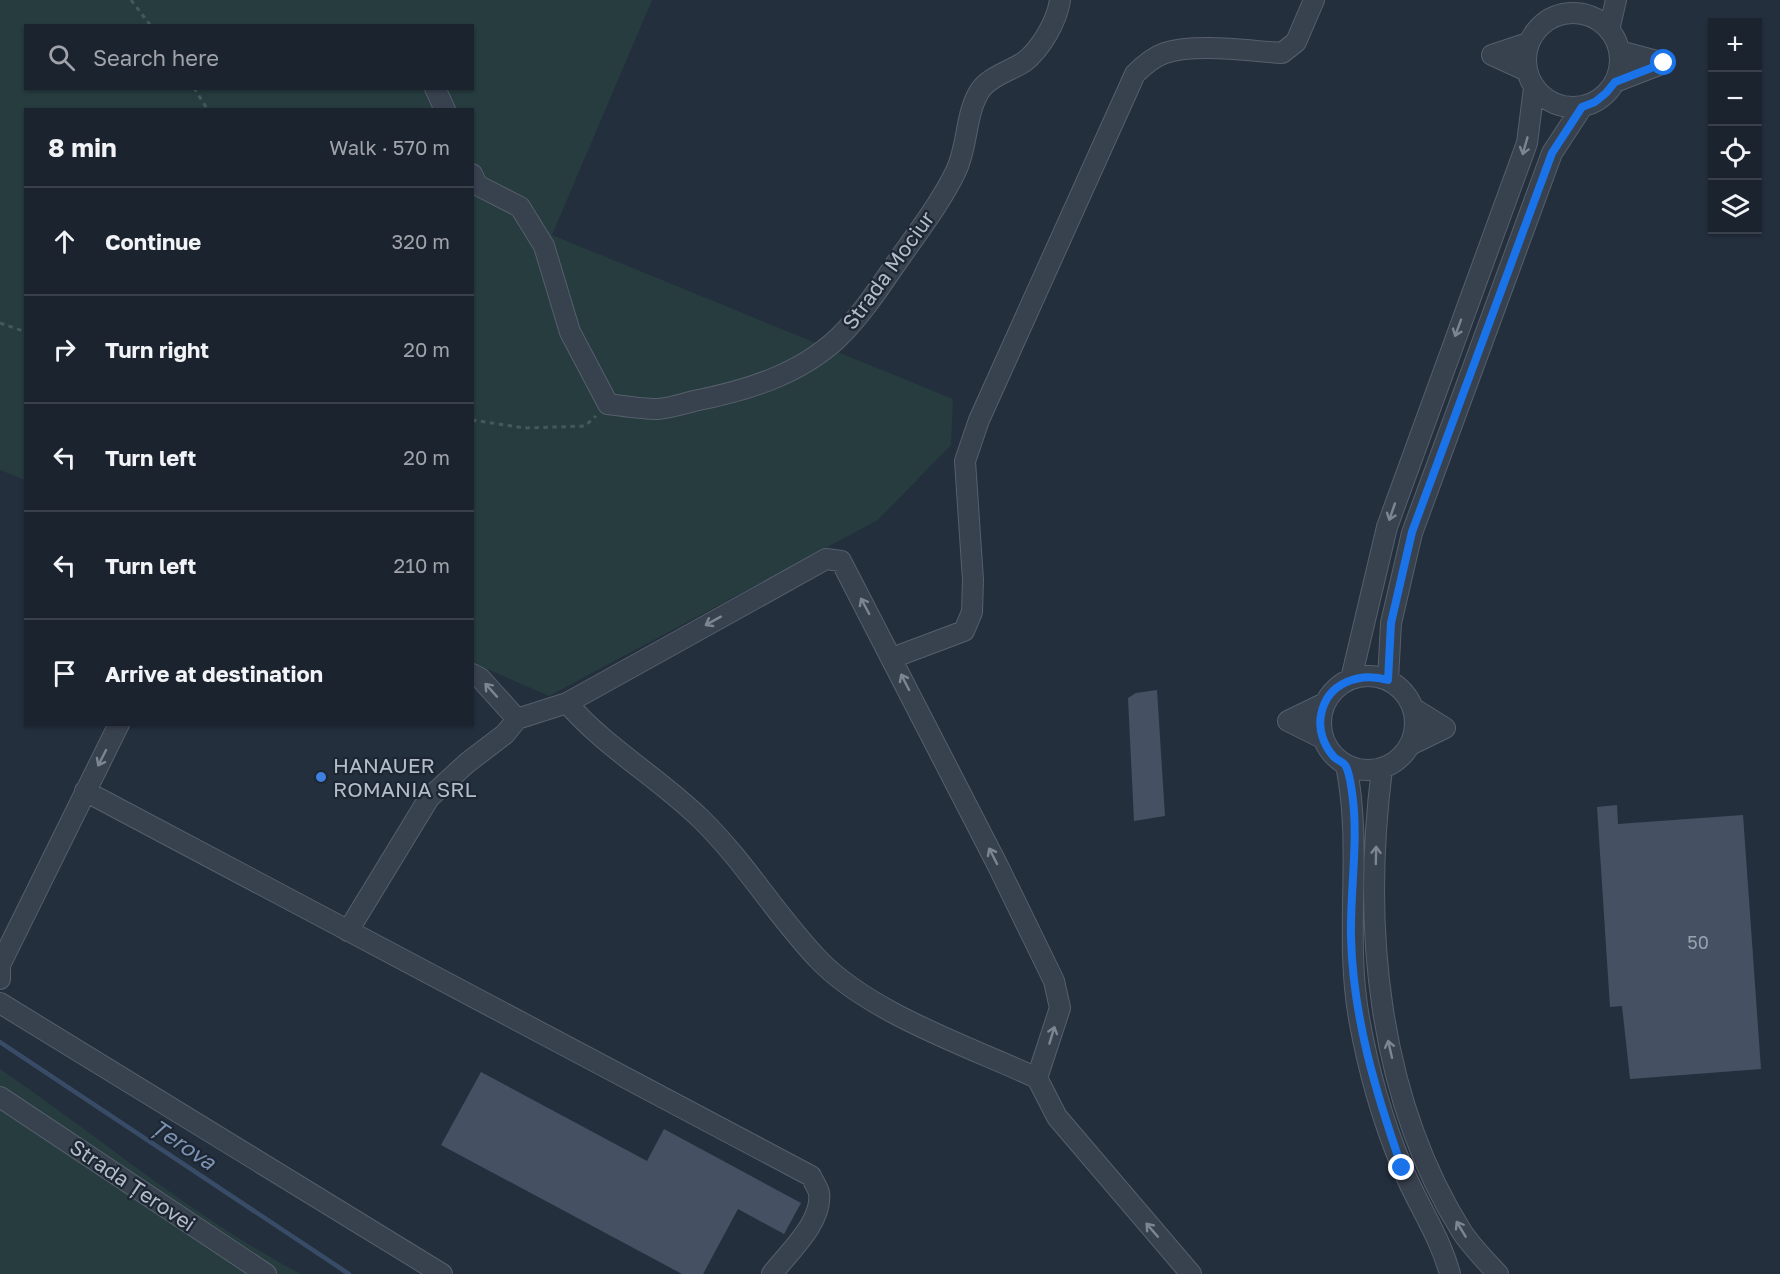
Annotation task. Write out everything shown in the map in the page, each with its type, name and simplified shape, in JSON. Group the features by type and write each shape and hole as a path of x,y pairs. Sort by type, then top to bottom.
{"street":[{"name":"Strada Mociur","path":"608,404 659,409 732,393 777,376 809,360 838,338 868,303 927,220 956,171 979,91 1026,60 1044,38 1059,10 1060,0"},
{"path":"892,657 964,631 972,612 973,580 965,461 983,410 1135,74 1150,60 1166,52 1190,50 1282,53 1296,42 1314,0"},
{"path":"1609,30 1616,0"},
{"path":"1351,679 1387,528 1527,143 1530,79 1525,57 1528,43 1545,22 1574,6 1585,15 1599,20 1609,30 1619,51 1620,67 1615,82 1601,98 1582,107 1552,153 1520,256 1412,532 1391,623 1388,680"},
{"path":"1528,43 1492,55 1530,79 1555,104 1582,107"},
{"path":"1615,82 1664,63 1619,51"},
{"path":"436,90 444,108"},
{"path":"474,178 477,185 520,207 544,246 570,332 608,404"},
{"path":"348,931 429,798 467,763 505,734 517,718 567,703 826,559 841,561 892,657 1054,981 1060,1008 1037,1078"},
{"path":"474,675 480,678 517,718"},
{"path":"1410,745 1415,720 1413,708 1407,697 1388,680 1363,676 1351,679 1331,693 1321,714 1323,738 1332,754 1346,765 1370,771 1393,764 1410,745 1445,728 1413,708"},
{"path":"567,703 584,722 701,819 819,960 849,986 881,1007 1037,1078 1057,1117 1191,1274"},
{"path":"1323,738 1288,721 1325,703"},
{"path":"0,979 0,965 118,726"},
{"path":"1346,765 1353,801 1347,843 1351,939 1359,1017 1376,1094 1402,1168 1442,1245 1450,1274"},
{"path":"1382,769 1377,802 1375,938 1382,1014 1399,1088 1424,1159 1463,1234 1498,1274"},
{"path":"85,791 811,1176 819,1192 816,1211 806,1230 772,1274"},
{"path":"0,1003 442,1274"},
{"name":"Strada Țerovei","path":"0,1097 266,1274"}],"path":[{"path":"131,0 149,24"},
{"path":"195,90 207,108"},
{"path":"0,323 24,331"},
{"path":"474,420 525,428 585,426 608,404"}],"green space":[{"path":"0,0 652,0 552,235 953,399 951,445 878,520 549,696 474,663 474,108 24,108 24,480 0,470"},
{"path":"0,1069 223,1228 301,1274 0,1274"}],"building":[{"path":"1157,690 1165,816 1134,821 1128,698 1136,693"},
{"path":"1617,805 1618,824 1743,815 1761,1069 1630,1079 1622,1006 1610,1007 1597,807"},
{"path":"481,1072 647,1161 664,1129 801,1203 784,1234 738,1209 703,1274 682,1274 441,1145"}],"waterway":[{"name":"Țerova","path":"0,1042 349,1274"}],"place":[{"name":"HANAUER ROMANIA SRL","path":"321,777"}],"route":[{"path":"1402,1168 1376,1094 1359,1017 1351,939 1353,801 1346,765 1328,749 1323,738 1320,726 1321,714 1331,693 1351,679 1363,676 1388,680 1391,623 1397,588 1412,532 1493,307 1552,153 1582,107 1595,102 1615,82 1664,63"}]}
